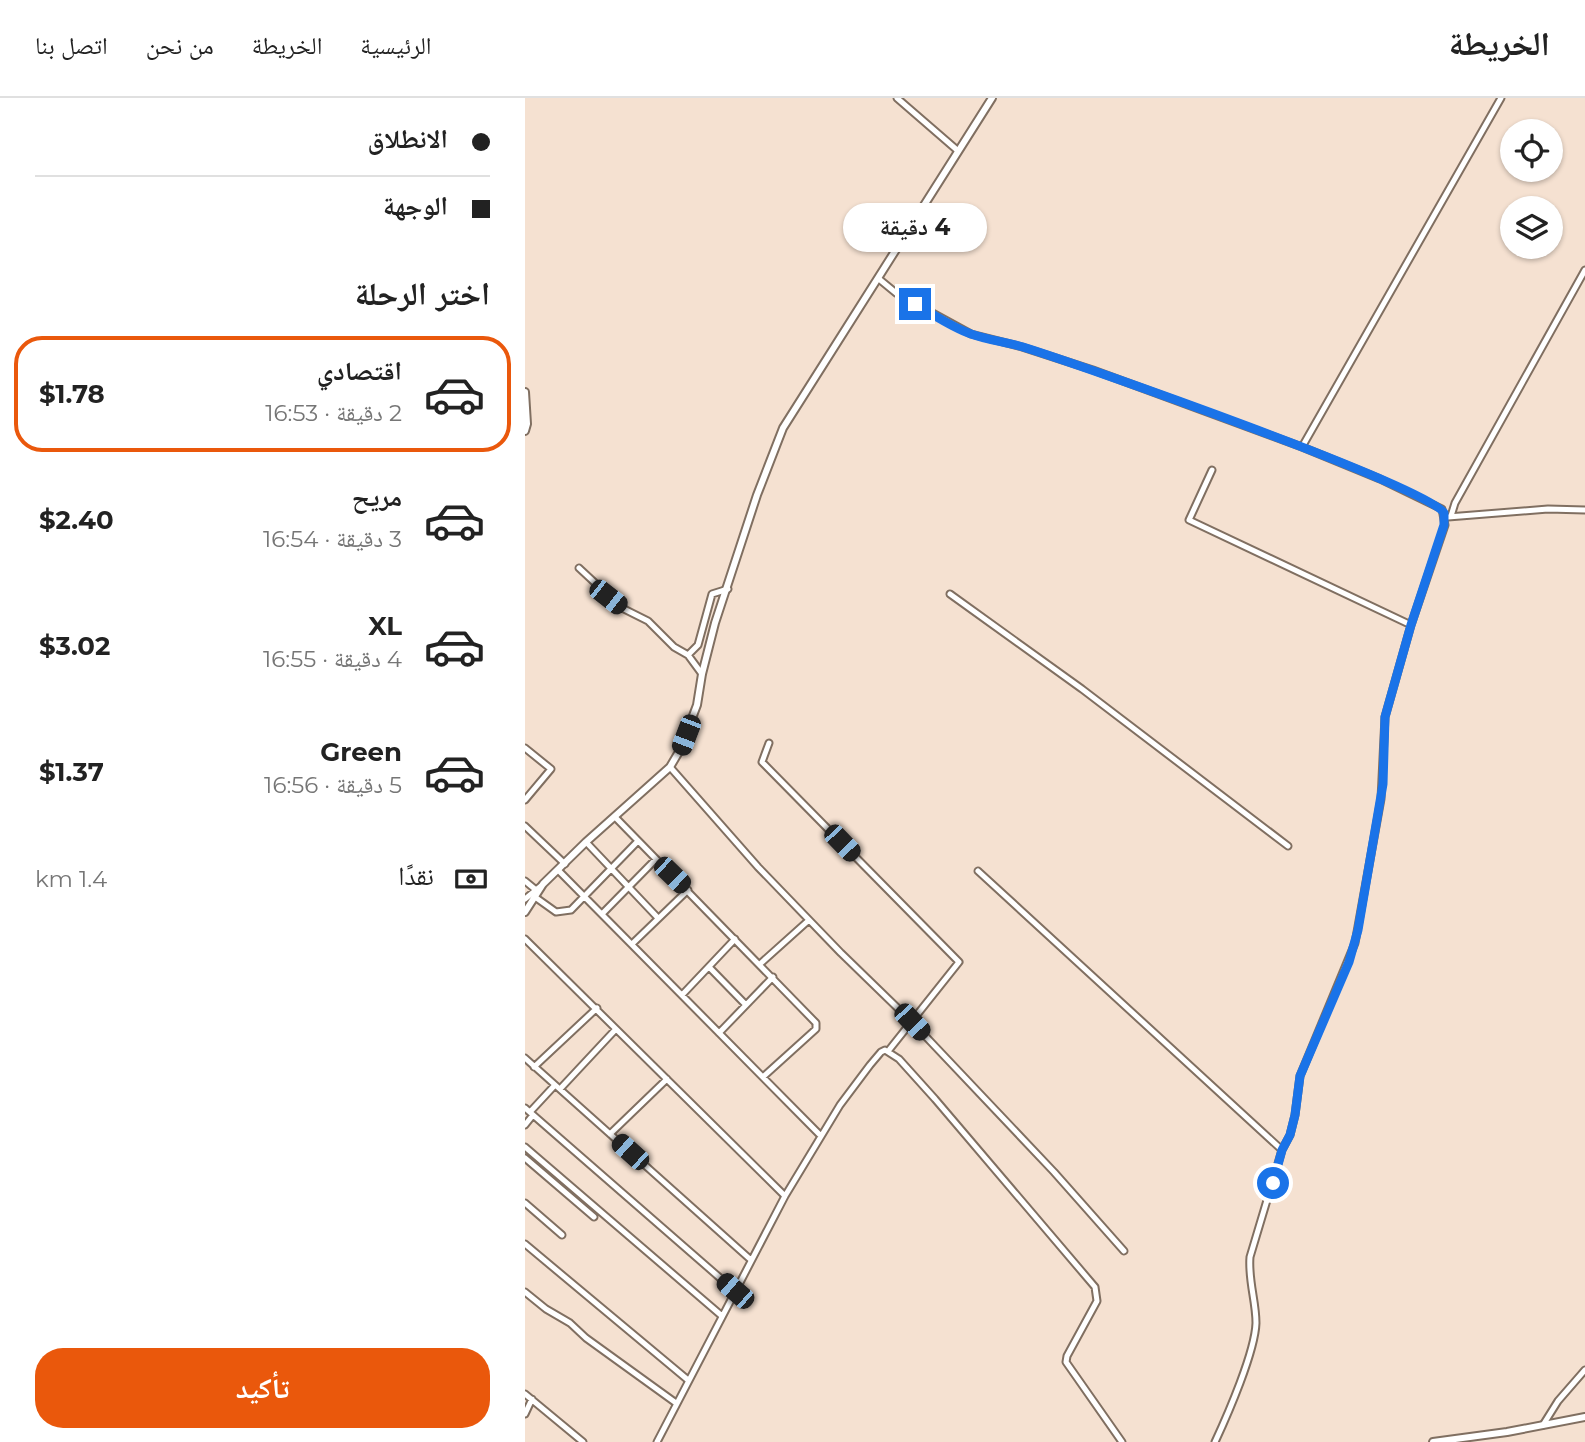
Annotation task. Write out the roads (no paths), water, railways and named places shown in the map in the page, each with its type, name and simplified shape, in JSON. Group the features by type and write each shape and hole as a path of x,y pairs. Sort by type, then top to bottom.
{"street":[{"path":"897,98 957,150"},
{"path":"525,912 543,884 670,767 680,750 697,705 715,624 757,495 783,428 992,98"},
{"path":"1302,447 1501,98"},
{"path":"1215,1442 1253,1344 1255,1311 1249,1275 1250,1257 1282,1150 1290,1135 1300,1076 1349,962 1358,930 1383,792 1385,717 1411,625 1444,525 1585,270"},
{"path":"879,279 896,293 971,334 1093,370 1302,447 1436,505 1448,517"},
{"path":"525,392 525,431"},
{"path":"1212,471 1189,520 1411,625"},
{"path":"1448,517 1548,509 1585,510"},
{"path":"579,568 597,583 608,597 622,608 648,621 674,647 688,655 702,674"},
{"path":"688,655 698,645 712,594 728,589"},
{"path":"950,594 1083,689 1289,846"},
{"path":"657,1442 785,1196 821,1136 870,1065 881,1052 889,1050 959,962 762,761 769,743"},
{"path":"525,748 551,769 525,800"},
{"path":"670,767 751,859 912,1022 1054,1172 1124,1251"},
{"path":"615,817 773,977 817,1026 763,1077"},
{"path":"525,826 565,864"},
{"path":"525,881 556,912 571,910 638,841"},
{"path":"586,842 658,918"},
{"path":"602,914 656,859"},
{"path":"558,870 821,1136"},
{"path":"978,871 1282,1150"},
{"path":"632,944 688,890"},
{"path":"525,899 536,892"},
{"path":"760,964 809,920"},
{"path":"525,939 785,1196"},
{"path":"682,995 735,939"},
{"path":"709,967 746,1005"},
{"path":"719,1033 773,977"},
{"path":"534,1067 597,1008"},
{"path":"525,1125 529,1111 616,1029"},
{"path":"889,1050 935,1099 1095,1287 1097,1301 1066,1356 1066,1362 1122,1442"},
{"path":"525,1058 751,1260"},
{"path":"610,1134 667,1079"},
{"path":"529,1111 735,1291"},
{"path":"525,1147 722,1316"},
{"path":"525,1158 594,1217"},
{"path":"525,1203 562,1235"},
{"path":"525,1244 688,1380"},
{"path":"525,1292 546,1309 571,1322 586,1338 676,1403"},
{"path":"1543,1425 1558,1401 1585,1370"},
{"path":"525,1394 583,1442"},
{"path":"525,1414 532,1399"},
{"path":"1433,1442 1585,1418"},
{"path":"570,1442 575,1435"}]}
